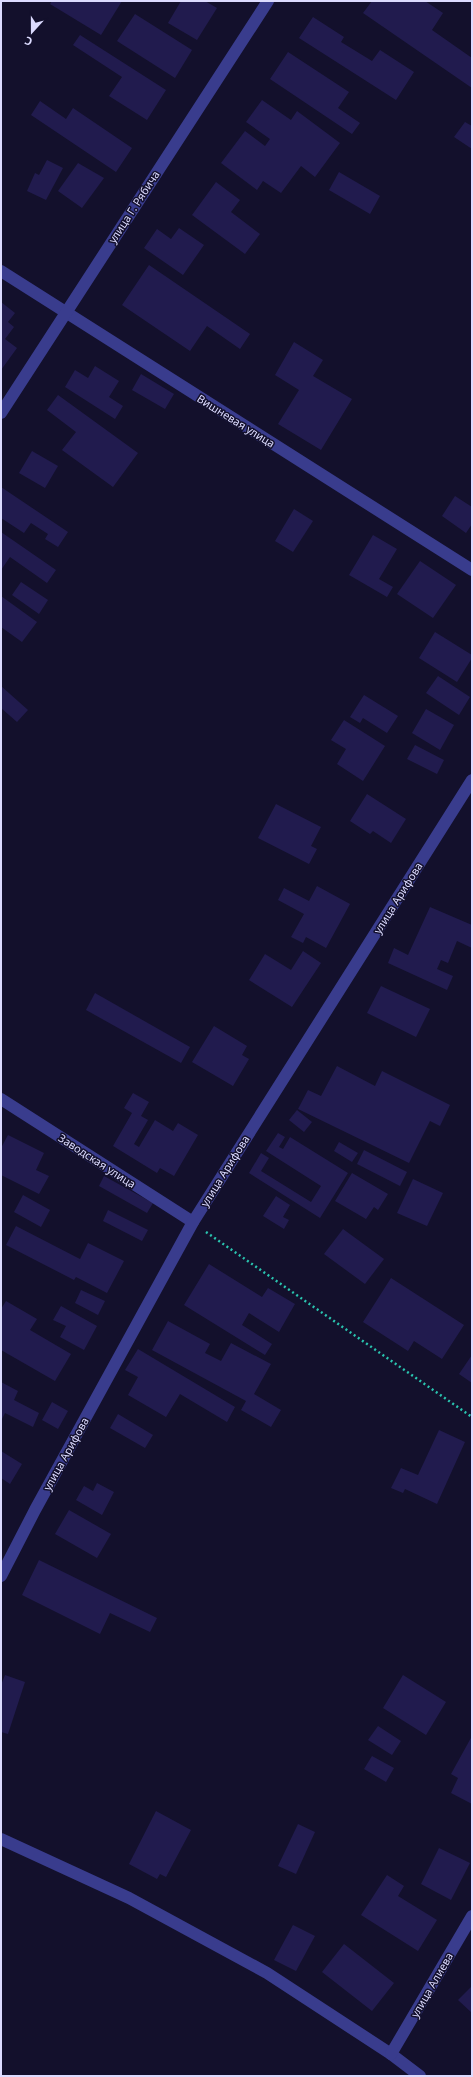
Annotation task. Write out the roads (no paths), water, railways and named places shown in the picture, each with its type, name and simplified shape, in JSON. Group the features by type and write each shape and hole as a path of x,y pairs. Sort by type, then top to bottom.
{"street":[{"name":"улица Г. Рябича","path":"1,413 268,1"},
{"name":"Вишневая улица","path":"1,272 472,570"},
{"name":"улица Арифова","path":"1,1576 35,1510 193,1222 472,780"},
{"name":"Заводская улица","path":"1,1099 193,1222"},
{"path":"1,1839 129,1898 267,1973 391,2054 420,2076"},
{"name":"улица Алиева","path":"391,2054 472,1916"}]}
